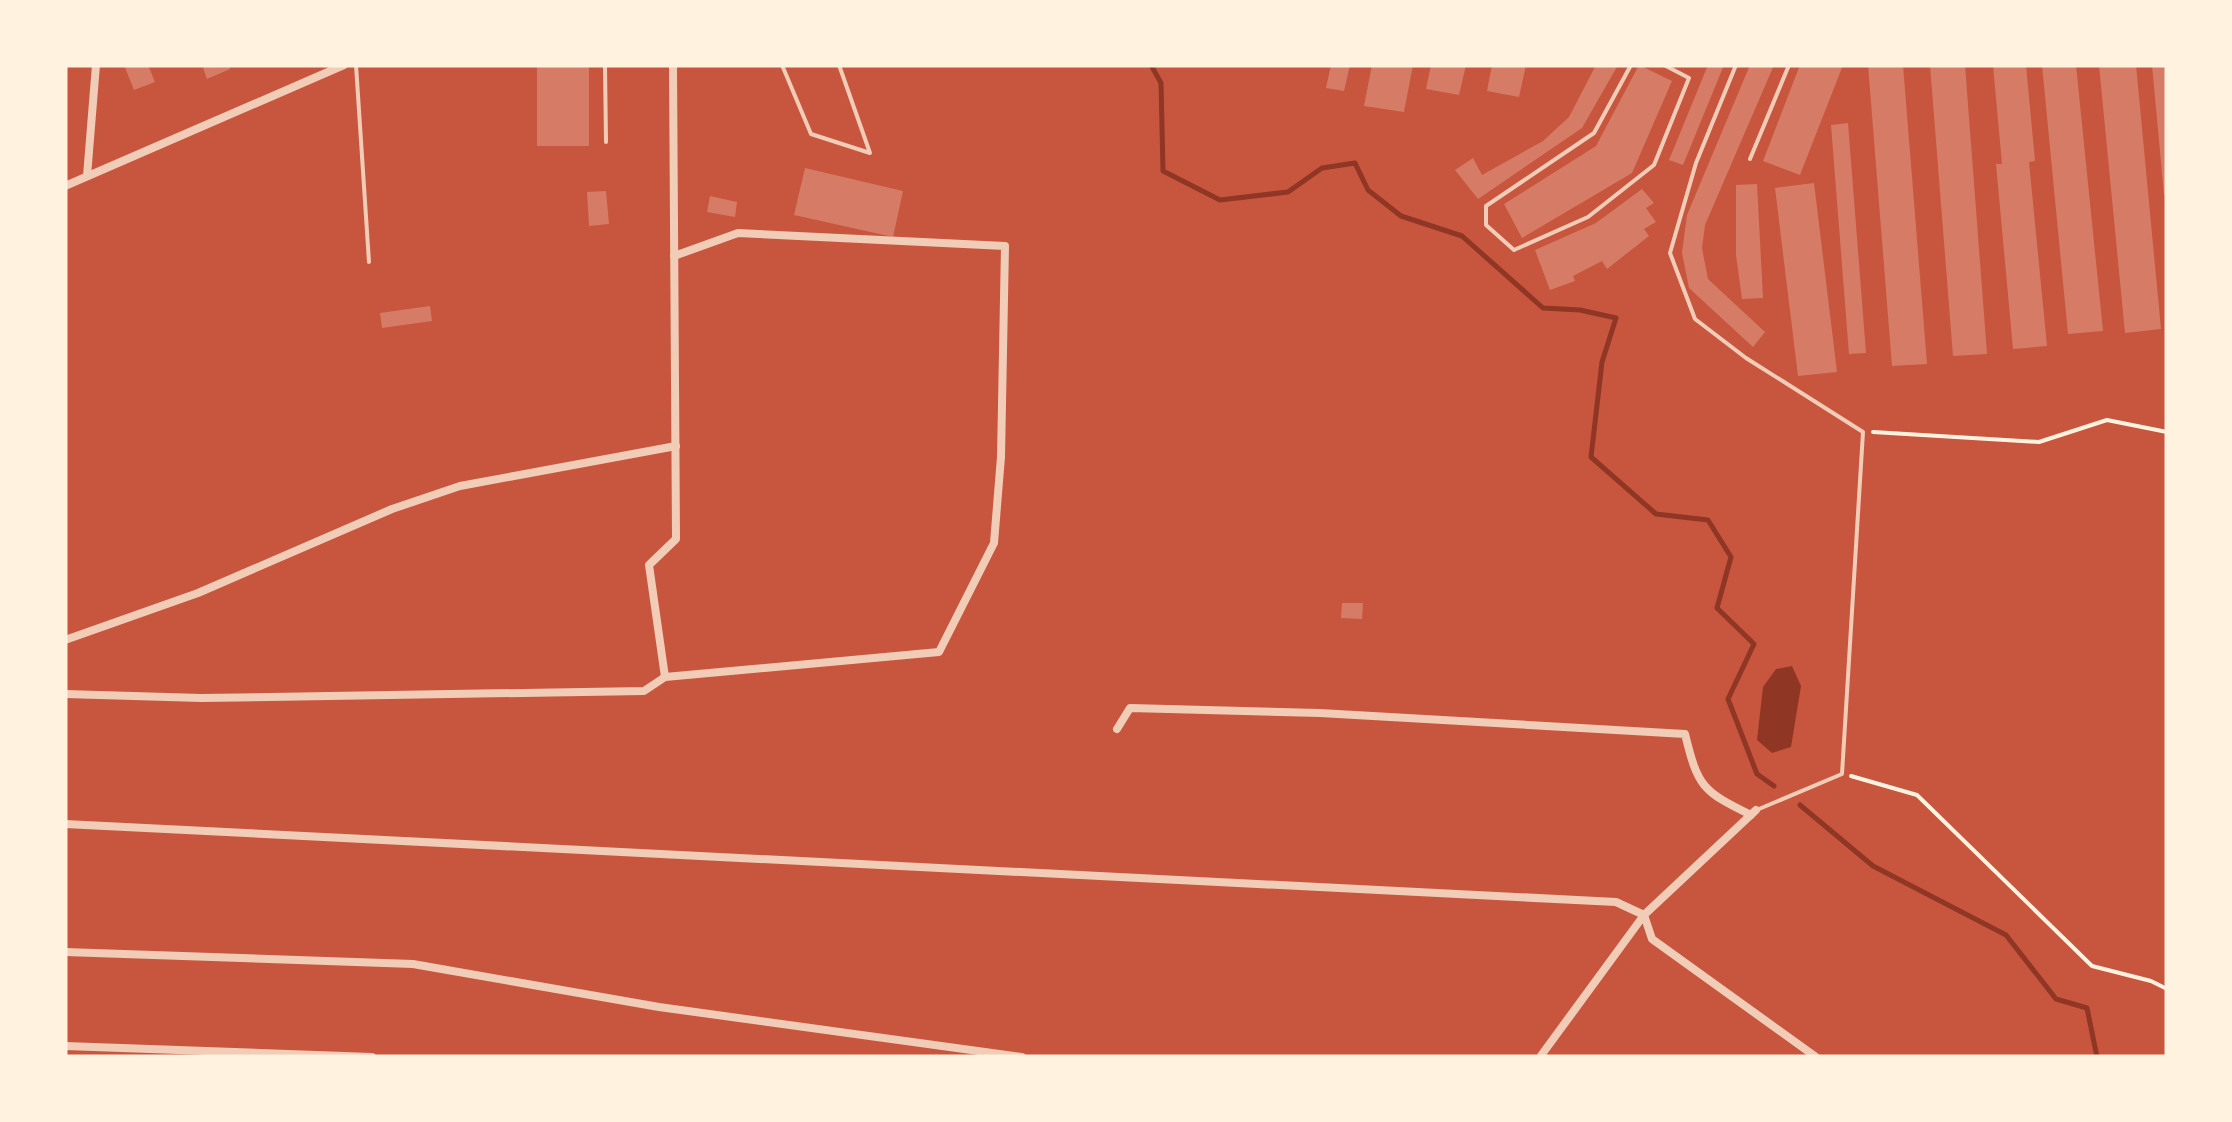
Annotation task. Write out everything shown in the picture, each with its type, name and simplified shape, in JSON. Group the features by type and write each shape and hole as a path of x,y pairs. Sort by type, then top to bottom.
{"street":[{"path":"88,176 96,65"},
{"path":"65,186 344,65"},
{"path":"665,676 649,565 676,539 673,65"},
{"path":"65,694 221,698 644,691 665,676 940,652 994,543 1001,457 1005,246 738,233 674,256"},
{"path":"65,640 198,593 392,510 460,486 676,446"},
{"path":"1117,729 1130,708 1320,712 1685,734 1696,776 1715,797 1753,812 1644,916 1540,1057"},
{"path":"65,824 1616,902 1644,916 1652,939 1816,1057"},
{"path":"65,952 413,964 660,1007 1022,1057"},
{"path":"65,1046 372,1057"}],"lane":[{"path":"356,65 369,262"},
{"path":"605,65 606,142"},
{"path":"782,65 811,134 870,152 839,65"},
{"path":"1631,65 1594,133 1486,206 1486,225 1514,250 1588,218 1654,165 1689,78 1664,65"},
{"path":"1736,65 1696,163 1670,253 1695,319 1746,358 1863,432 1842,774 1753,812"},
{"path":"1750,159 1788,65"}],"path":[{"path":"1863,432 2039,442 2107,420 2167,432"},
{"path":"1842,774 1917,795 2092,966 2167,989"}],"shaded area":[{"path":"1792,666 1801,686 1791,747 1772,753 1757,740 1763,687 1776,669"}],"building":[{"path":"124,65 148,65 155,82 134,90"},
{"path":"202,65 229,65 230,69 207,79"},
{"path":"537,65 589,65 589,146 537,146"},
{"path":"1331,65 1350,65 1344,91 1326,88"},
{"path":"1372,65 1413,65 1404,112 1364,106"},
{"path":"1431,65 1466,65 1459,95 1426,89"},
{"path":"1492,65 1526,65 1519,97 1487,91"},
{"path":"1596,65 1618,65 1582,128 1478,199 1455,170 1473,158 1482,175 1543,141 1569,117"},
{"path":"1639,65 1672,81 1632,173 1522,238 1504,204 1596,146"},
{"path":"1708,65 1724,65 1683,165 1669,160"},
{"path":"1750,65 1774,65 1705,225 1702,248 1708,279 1765,332 1753,347 1689,288 1682,253 1687,215"},
{"path":"1800,65 1843,65 1800,175 1763,161"},
{"path":"1868,65 1903,65 1927,364 1892,366"},
{"path":"1930,65 1965,65 1987,354 1953,356"},
{"path":"1993,65 2026,65 2035,161 2029,162 2047,346 2013,349 1996,164 2002,164"},
{"path":"2042,65 2076,65 2103,331 2068,334"},
{"path":"2099,65 2136,65 2161,329 2125,333"},
{"path":"2152,65 2167,65 2167,195 2164,195"},
{"path":"1848,123 1866,353 1849,354 1831,125"},
{"path":"805,168 903,191 893,237 794,215"},
{"path":"1814,183 1837,372 1798,376 1775,188"},
{"path":"1757,184 1763,298 1742,299 1736,255 1736,185"},
{"path":"1642,189 1654,203 1646,208 1656,222 1644,229 1649,236 1607,269 1602,261 1573,276 1575,281 1550,290 1535,250 1596,223"},
{"path":"606,191 609,224 589,226 587,192"},
{"path":"710,196 737,202 735,217 707,212"},
{"path":"430,306 432,321 382,328 380,313"},
{"path":"1342,603 1363,603 1362,619 1341,618"}],"waterway":[{"path":"1151,65 1161,83 1163,171 1220,200 1288,192 1322,168 1355,163 1368,190 1401,216 1462,236 1543,308 1580,310 1616,318 1602,362 1591,457 1656,514 1708,520 1731,557 1717,608 1754,644 1728,699 1757,774 1774,786"},
{"path":"1800,805 1873,866 2006,935 2056,999 2087,1008 2097,1057"}]}
